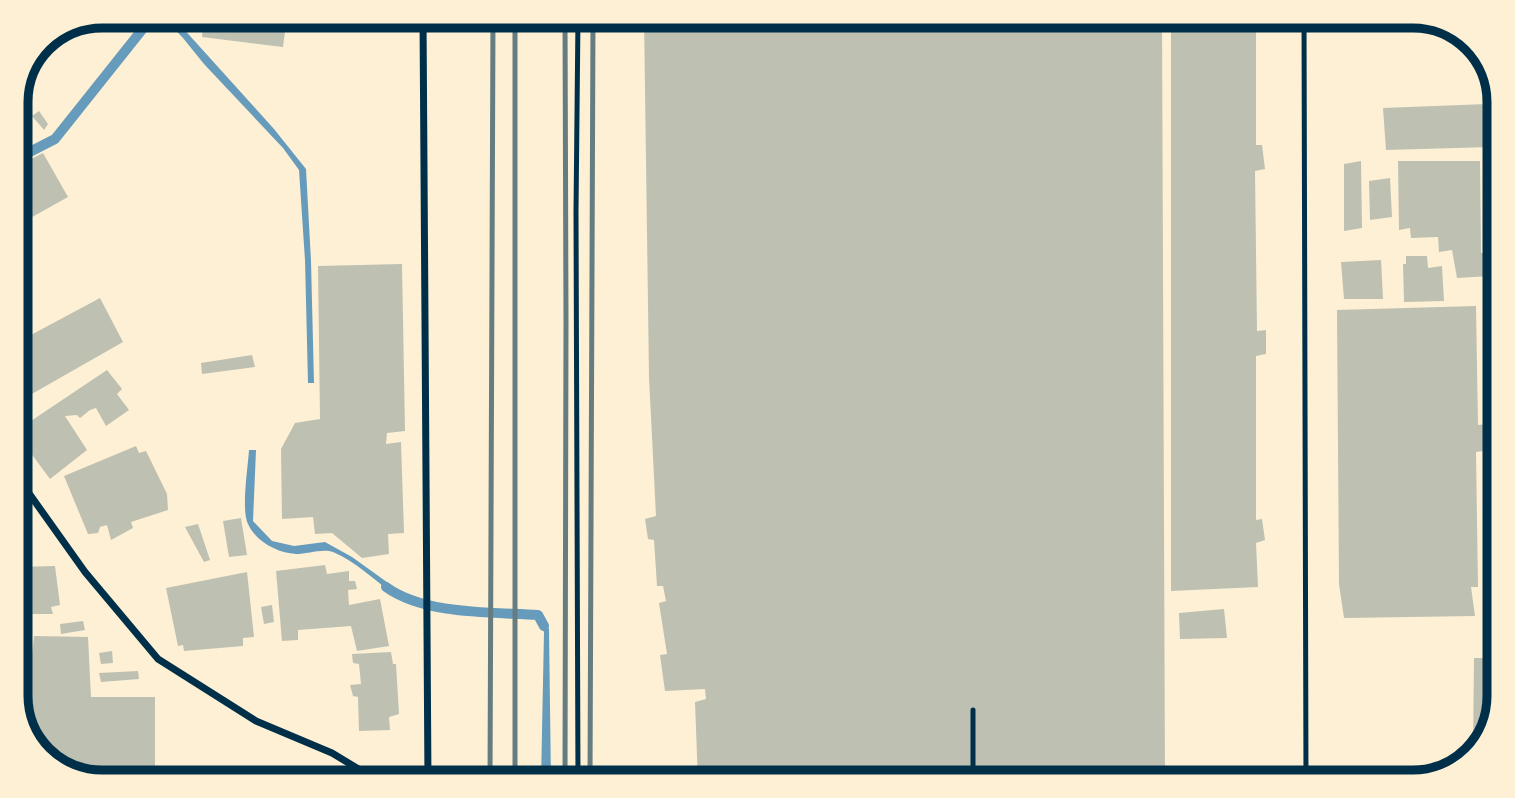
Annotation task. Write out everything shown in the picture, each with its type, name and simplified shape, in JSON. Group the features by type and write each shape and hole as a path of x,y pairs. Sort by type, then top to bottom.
{"street":[{"path":"423,28 428,770"},
{"path":"28,492 85,572 158,659 256,722 332,753 360,770"}],"lane":[{"path":"578,28 578,770"},
{"path":"1303,28 1306,770"},
{"path":"973,710 973,770"}],"water":[{"path":"173,28 183,28 274,129 306,169 314,383 308,383 305,260 299,170 283,148"},
{"path":"249,450 256,450 253,521 272,541 294,546 325,542 352,557 398,590 394,595 357,566 333,552 289,553 275,549 256,536 248,524 245,509"},
{"path":"539,612 549,629 551,770 541,770 544,632 535,617"}],"building":[{"path":"203,28 285,28 283,47 202,37"},
{"path":"644,28 1162,28 1165,770 698,770 695,702 706,699 705,689 665,691 660,655 667,654 659,603 666,601 663,586 657,586 654,540 648,539 645,519 656,516 649,377"},
{"path":"1171,28 1256,28 1256,145 1262,145 1265,169 1255,171 1257,331 1266,330 1266,354 1256,356 1256,520 1262,519 1265,540 1256,543 1258,587 1171,591"},
{"path":"1487,104 1487,147 1386,150 1383,108"},
{"path":"39,111 48,124 44,130 32,116"},
{"path":"43,153 68,197 28,219 28,161"},
{"path":"1361,161 1362,228 1344,231 1344,164"},
{"path":"1398,161 1480,161 1481,253 1487,252 1487,276 1457,278 1452,250 1439,252 1438,237 1411,238 1410,228 1399,230"},
{"path":"1390,178 1392,217 1370,220 1369,181"},
{"path":"1406,256 1427,256 1428,268 1442,266 1444,301 1404,302 1403,264 1406,264"},
{"path":"1381,260 1383,299 1344,299 1341,262"},
{"path":"402,264 405,431 387,433 386,444 401,442 404,533 388,534 389,554 362,558 332,533 315,534 313,517 282,519 281,449 295,423 320,419 318,266"},
{"path":"100,298 123,342 28,396 28,337"},
{"path":"1476,306 1478,425 1487,424 1487,450 1476,452 1478,587 1471,587 1475,616 1344,618 1339,584 1337,310"},
{"path":"252,355 255,367 202,374 201,363"},
{"path":"107,370 122,389 117,394 129,410 106,426 96,408 80,418 77,415 65,416 87,450 50,479 28,449 28,423"},
{"path":"136,446 139,453 146,451 167,494 168,510 131,522 133,528 111,540 107,525 100,527 98,533 88,534 64,476"},
{"path":"241,518 247,555 229,557 223,521"},
{"path":"198,524 210,560 204,562 185,527"},
{"path":"325,565 327,574 349,571 349,581 355,581 357,589 348,590 349,605 380,599 389,646 357,651 351,626 298,630 298,640 282,641 276,571"},
{"path":"55,566 60,605 51,607 53,614 28,614 28,567"},
{"path":"247,572 254,637 243,638 243,646 184,651 183,645 178,646 166,588"},
{"path":"272,605 274,622 264,624 261,607"},
{"path":"1224,609 1227,638 1180,639 1179,613"},
{"path":"83,621 85,630 61,634 60,624"},
{"path":"34,636 88,637 91,697 155,697 155,770 88,769 53,752 36,729 29,710 28,664 31,664"},
{"path":"112,651 113,663 101,664 99,653"},
{"path":"391,652 393,664 396,664 399,714 389,717 390,730 359,731 358,697 353,696 350,685 361,684 359,664 353,663 352,654"},
{"path":"1474,658 1487,658 1486,710 1473,738"},
{"path":"138,671 139,679 101,682 99,673"}],"waterway":[{"path":"28,153 55,139 143,28"},
{"path":"386,587 420,603 439,607 538,615 544,626"}],"railway":[{"path":"490,770 493,28"},
{"path":"515,28 515,770"},
{"path":"565,28 565,770"},
{"path":"590,770 593,28"}]}
